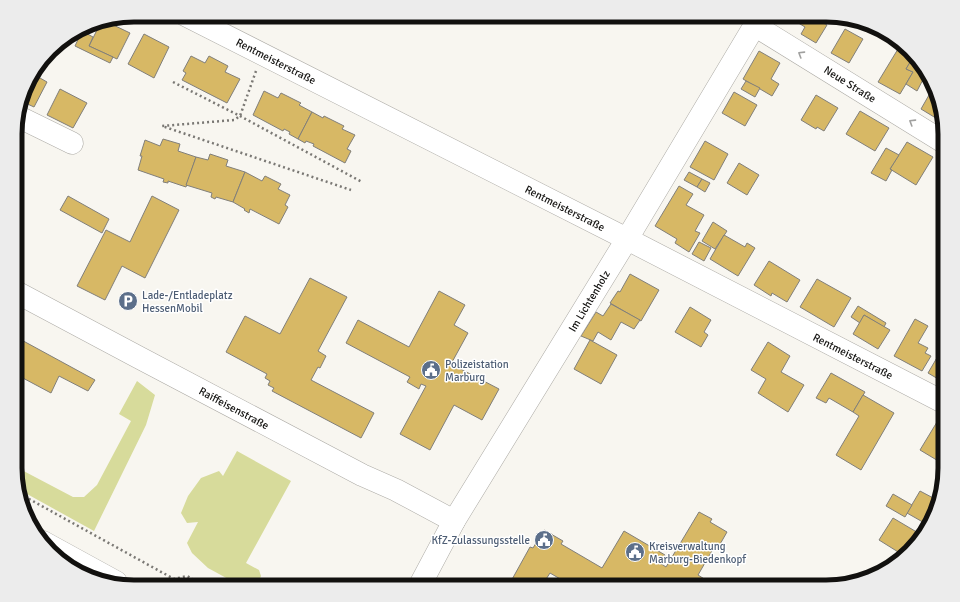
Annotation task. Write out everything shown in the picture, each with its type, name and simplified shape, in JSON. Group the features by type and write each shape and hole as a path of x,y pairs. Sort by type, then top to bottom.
{"street":[{"name":"Rentmeisterstraße","path":"199,22 627,239 938,399"},
{"name":"Im Lichtenholz","path":"423,580 454,521 627,239 756,22"},
{"name":"Neue Straße","path":"760,22 938,138"},
{"path":"23,119 72,143"},
{"name":"Raiffeisenstraße","path":"22,295 355,471 396,490 454,521"},
{"path":"59,551 105,576"}],"path":[{"path":"262,54 240,116 234,120 162,126 351,190"},
{"path":"173,82 240,116 362,182"},
{"path":"26,497 174,579 188,576 195,580"}],"green space":[{"path":"137,381 155,395 146,425 94,531 25,493 22,470 73,497 84,497 97,485 131,421 119,414"},
{"path":"237,451 291,481 246,563 259,570 261,576 259,580 230,580 208,568 192,553 187,543 198,522 187,523 181,513 188,496 201,478 219,471 223,476"}],"building":[{"path":"797,22 821,22 827,25 816,43 801,34 805,27"},
{"path":"112,24 130,33 117,59 89,46 98,28"},
{"path":"845,29 863,39 849,63 831,53"},
{"path":"86,33 93,37 89,46 113,57 110,63 75,46 80,36"},
{"path":"144,34 169,47 154,78 128,64"},
{"path":"898,49 911,61 906,69 913,72 900,94 878,82"},
{"path":"759,51 780,63 771,79 779,84 772,96 743,79"},
{"path":"191,56 205,63 209,56 228,66 225,72 240,79 227,103 182,80 186,73 183,71"},
{"path":"911,61 923,79 917,91 906,84 913,72 906,69"},
{"path":"38,77 47,82 34,107 26,104 30,91"},
{"path":"746,81 760,88 755,97 741,89"},
{"path":"60,89 87,103 73,128 47,115"},
{"path":"264,91 278,98 281,93 301,103 299,105 312,112 298,139 289,134 290,132 284,129 283,131 253,115"},
{"path":"734,92 757,105 745,126 722,113"},
{"path":"930,93 937,119 921,109"},
{"path":"816,95 838,108 824,131 817,127 816,129 801,120"},
{"path":"860,111 889,128 875,151 846,134"},
{"path":"312,112 344,126 342,129 355,135 347,149 351,151 345,163 313,146 314,144 306,141 305,143 298,139"},
{"path":"163,139 180,144 178,151 196,157 186,187 168,181 168,183 163,182 164,179 138,170 142,156 140,156 145,140 160,146"},
{"path":"705,141 728,154 714,180 690,167"},
{"path":"907,142 933,157 916,185 890,169"},
{"path":"886,148 899,155 890,169 892,170 886,181 871,173"},
{"path":"210,154 228,160 226,166 245,172 233,202 216,197 215,199 211,197 212,193 186,185 196,157 208,160"},
{"path":"739,163 759,175 747,195 727,183"},
{"path":"245,172 262,181 265,176 281,184 278,189 290,195 285,205 288,207 279,224 250,209 249,213 233,202"},
{"path":"689,172 702,179 697,187 684,180"},
{"path":"702,179 710,183 705,192 697,187"},
{"path":"679,186 693,194 686,205 704,215 695,231 700,233 689,252 675,243 677,239 655,226"},
{"path":"68,196 109,219 102,233 60,210"},
{"path":"152,196 179,210 145,278 122,266 105,300 77,286 106,230 130,242"},
{"path":"713,222 727,231 715,249 702,241"},
{"path":"724,235 745,247 747,243 755,248 738,276 710,259"},
{"path":"699,242 711,248 704,261 692,254"},
{"path":"769,261 800,280 787,302 772,293 771,296 754,285"},
{"path":"630,274 659,290 641,321 610,303 618,291 620,292"},
{"path":"310,278 347,297 318,351 326,356 320,368 318,367 311,380 374,413 361,438 272,391 274,388 268,385 270,381 265,378 267,374 226,352 245,316 280,334"},
{"path":"817,279 851,298 834,327 800,307"},
{"name":"Polizeistation Marburg","path":"439,291 465,305 454,325 468,333 451,364 499,389 482,420 454,405 430,450 400,434 426,386 421,384 419,389 407,382 410,377 346,343 358,320 409,347"},
{"path":"611,304 640,320 634,329 621,322 611,340 598,332 593,341 581,336 596,312 603,316"},
{"path":"858,306 886,323 884,327 864,315 860,323 851,317"},
{"path":"690,307 711,320 704,332 708,335 701,347 675,332"},
{"path":"864,315 890,330 878,349 853,334"},
{"path":"915,319 928,326 918,343 928,348 925,353 931,356 922,371 894,356"},
{"path":"22,340 95,380 88,391 59,376 51,393 22,378"},
{"path":"590,340 617,355 601,384 574,369"},
{"path":"768,342 790,356 781,372 804,385 788,412 758,393 766,379 751,370"},
{"path":"938,356 938,379 928,373"},
{"path":"831,373 865,392 853,412 829,398 826,403 816,398"},
{"path":"863,395 894,413 861,470 836,455 859,416 853,412"},
{"path":"937,422 938,422 938,461 920,450"},
{"path":"920,491 934,498 923,522 907,513"},
{"path":"893,494 912,505 905,517 886,506"},
{"name":"Kreisverwaltung Marburg-Biedenkopf","path":"699,512 712,519 710,522 727,532 719,546 716,544 698,575 706,580 562,580 550,573 546,580 512,580 530,547 533,548 544,530 563,541 561,544 602,568 624,531 665,555 660,563 666,567"},
{"path":"893,518 917,532 899,553 879,540"}],"place":[{"name":"Lade-/Entladeplatz HessenMobil","path":"128,301"},
{"name":"Polizeistation Marburg","path":"431,370"},
{"name":"KfZ-Zulassungsstelle","path":"544,540"},
{"name":"Kreisverwaltung Marburg-Biedenkopf","path":"635,552"}]}
